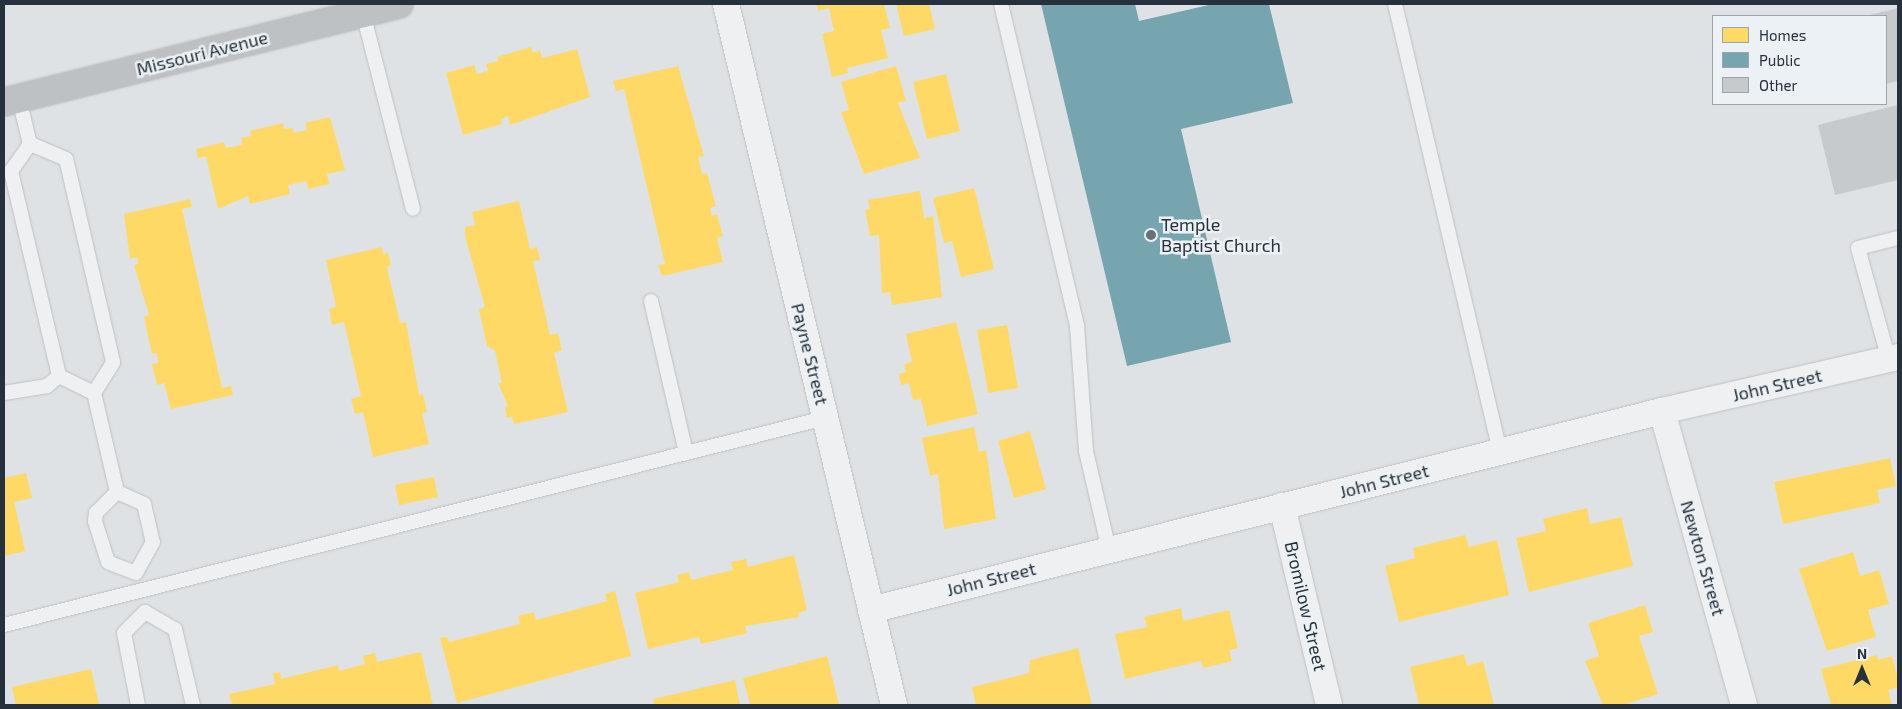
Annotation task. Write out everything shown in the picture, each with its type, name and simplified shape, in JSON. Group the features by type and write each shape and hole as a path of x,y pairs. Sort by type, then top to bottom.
{"main road":[{"name":"Missouri Avenue","path":"11,100 381,7"}],"street":[{"name":"Payne Street","path":"726,4 894,705"},
{"name":"John Street","path":"871,610 1662,411 1893,359"},
{"name":"Newton Street","path":"1662,411 1744,705"},
{"name":"Bromilow Street","path":"1282,506 1329,705"}],"lane":[{"path":"1001,4 1077,326 1086,451 1109,550"},
{"path":"1395,4 1500,451"},
{"path":"381,7 413,209"},
{"path":"11,100 30,144 66,159 113,362 94,393 117,492"},
{"path":"30,144 11,171 59,376"},
{"path":"1893,359 1858,248 1898,238"},
{"path":"651,301 686,453"},
{"path":"59,376 94,393"},
{"path":"4,393 47,386 59,376"},
{"path":"4,625 825,418"},
{"path":"117,492 96,513 95,521 108,562 136,573"},
{"path":"117,492 144,504 153,542 136,573 145,612 175,629 193,705"},
{"path":"138,705 124,633 145,612"}],"building: Homes":[{"path":"817,4 884,4 890,28 881,30 888,58 847,68 848,73 832,77 822,34 834,31 829,8 818,11"},
{"path":"896,4 929,4 935,29 904,36"},
{"path":"531,47 533,53 540,50 542,58 577,49 590,97 510,125 508,116 501,119 502,124 463,135 446,73 474,65 477,74 488,71 486,64 498,61 497,57"},
{"path":"678,66 704,156 698,157 702,174 707,173 716,206 710,208 712,216 717,214 723,236 717,238 723,262 662,276 658,265 665,264 624,89 616,91 613,81"},
{"path":"896,66 906,101 898,103 920,158 864,174 841,112 849,110 841,82"},
{"path":"946,74 960,131 927,139 913,82"},
{"path":"330,117 345,170 327,174 329,184 308,189 306,181 288,185 290,194 250,204 248,196 218,209 206,156 198,158 196,149 224,142 226,148 242,145 241,138 251,136 250,131 283,123 284,129 293,128 294,133 307,130 305,123"},
{"path":"974,188 994,269 961,277 952,241 944,243 933,198"},
{"path":"920,191 924,218 933,216 942,297 892,305 890,292 882,293 879,235 870,236 865,210 870,209 868,200"},
{"path":"190,199 192,207 182,209 222,388 231,386 233,395 171,409 164,383 157,385 152,364 158,363 157,353 152,354 144,317 149,315 134,265 138,264 137,257 130,259 124,214"},
{"path":"519,201 530,249 537,247 540,260 533,261 550,335 558,333 562,350 554,353 568,412 514,424 512,417 507,418 505,407 508,406 498,383 502,383 495,351 487,346 479,309 485,307 465,236 465,227 475,225 472,212"},
{"path":"382,247 383,254 388,253 391,265 387,267 400,323 406,322 419,395 423,394 427,412 422,413 429,444 373,457 363,412 355,414 351,399 361,396 344,322 332,325 329,309 336,307 326,260"},
{"path":"956,322 978,414 927,426 921,399 913,400 909,383 901,385 899,374 906,372 904,364 912,362 906,334"},
{"path":"1007,325 1018,388 988,393 977,330"},
{"path":"974,427 979,452 986,450 996,519 944,529 938,474 930,476 922,438"},
{"path":"1030,431 1046,489 1014,498 998,441"},
{"path":"1890,458 1896,486 1877,490 1880,503 1783,524 1774,482"},
{"path":"26,473 32,498 14,502 25,551 4,556 4,478"},
{"path":"434,477 438,497 399,505 395,485"},
{"path":"1587,508 1590,524 1621,517 1633,566 1529,592 1516,538 1546,531 1543,519"},
{"path":"1465,535 1469,547 1497,540 1509,595 1399,622 1385,566 1415,558 1413,548"},
{"path":"1853,552 1860,576 1879,570 1889,604 1868,610 1876,637 1827,651 1799,569"},
{"path":"794,555 807,610 798,613 799,617 745,626 747,633 701,644 699,637 648,649 635,593 679,582 677,575 689,572 691,580 733,570 731,562 746,559 748,567"},
{"path":"615,591 631,656 457,703 440,638 447,637 449,642 520,624 518,616 534,612 536,620 607,601 605,594"},
{"path":"1645,605 1653,632 1639,636 1658,694 1622,705 1603,705 1585,661 1599,656 1588,623"},
{"path":"1181,608 1183,621 1229,610 1238,648 1229,650 1232,661 1203,668 1201,661 1125,679 1115,634 1147,627 1144,617"},
{"path":"1078,648 1092,705 976,705 972,687 1029,673 1030,660"},
{"path":"421,652 433,705 232,705 229,694 275,684 273,673 280,672 281,679 338,665 339,671 365,664 363,656 375,653 377,662"},
{"path":"1464,654 1467,666 1483,661 1494,705 1419,705 1410,667"},
{"path":"1877,655 1878,660 1892,656 1898,687 1888,690 1892,705 1831,705 1821,669"},
{"path":"827,656 839,705 750,705 743,678"},
{"path":"91,669 99,705 16,705 12,687"},
{"path":"735,680 740,705 654,705 653,699"}],"building: Public":[{"name":"Temple Baptist Church","path":"1041,4 1135,4 1139,21 1213,4 1269,4 1293,103 1181,129 1231,342 1127,366"}],"building: Other":[{"path":"1898,8 1898,81 1887,84 1887,15 1870,15"},
{"path":"1898,105 1898,180 1835,195 1818,125"}],"place":[{"name":"Temple Baptist Church","path":"1151,235"}]}
